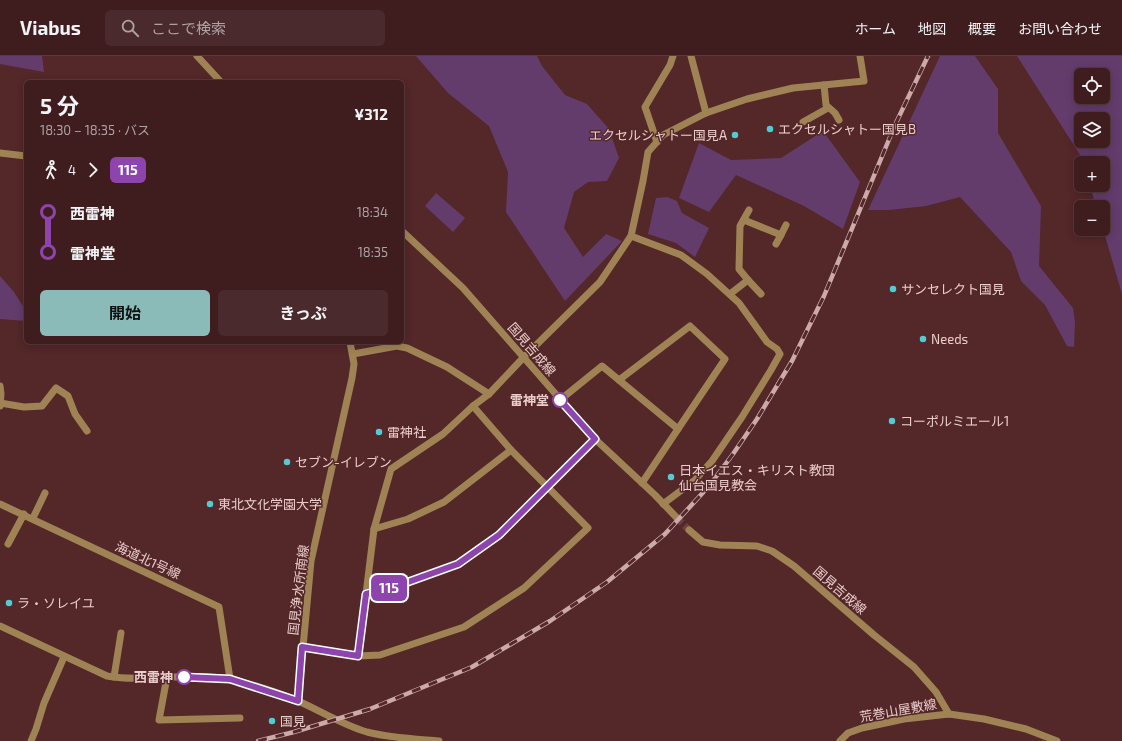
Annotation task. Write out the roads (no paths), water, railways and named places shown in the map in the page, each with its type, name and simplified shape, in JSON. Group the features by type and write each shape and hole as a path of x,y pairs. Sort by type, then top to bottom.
{"street":[{"path":"197,56 219,80"},
{"path":"657,142 645,107 670,65 673,56"},
{"path":"693,56 706,113"},
{"path":"358,656 374,529 391,469 443,434 489,394 600,282 631,236 648,152 663,135 706,113 747,99 793,88 864,81 860,56"},
{"path":"824,85 826,105 835,113 839,120"},
{"path":"803,122 828,108"},
{"path":"0,153 24,156"},
{"path":"749,210 740,226 739,269 761,294"},
{"path":"744,220 781,235"},
{"path":"776,244 786,225"},
{"name":"国見吉成線","path":"404,233 463,288 595,439 677,518"},
{"path":"631,236 681,255 707,274 739,303 767,342 777,349 780,354 742,417 712,461 695,480 663,504"},
{"path":"730,294 748,280"},
{"path":"619,380 690,326 726,359 642,483"},
{"name":"国見浄水所南線","path":"298,701 302,647 312,561 352,378 354,364 350,344"},
{"path":"353,354 397,346 407,348 447,367 489,394"},
{"path":"560,400 602,366 678,429"},
{"path":"0,386 0,406"},
{"path":"0,403 24,407 42,406 56,388 68,396 75,414 87,431"},
{"path":"302,647 358,656 380,656 464,627 524,588 588,528 511,450 474,406"},
{"path":"366,594 397,586 458,564 499,535 595,439"},
{"path":"374,529 408,519 444,502 511,450"},
{"path":"33,518 45,493"},
{"name":"海道北1号線","path":"0,504 33,518 219,606 230,679"},
{"path":"8,544 24,514"},
{"name":"国見吉成線","path":"689,530 703,542 720,545 757,546 772,551 794,566 874,635 914,667 936,692 948,714"},
{"path":"0,626 107,676 209,677 230,679 298,701 337,720 367,732 392,739 439,741"},
{"path":"114,677 121,633"},
{"path":"31,741 44,703 64,657"},
{"path":"167,677 158,720 240,718"},
{"name":"荒巻山屋敷線","path":"840,741 848,733 862,728 904,719 948,714 991,721 1026,730 1057,741"}],"tunnel":[{"path":"677,518 689,530"}],"railway":[{"path":"258,741 294,732 370,709 472,667 550,621 607,582 665,534 709,486 733,454 757,419 792,361 824,296 895,125 928,56"}],"place":[{"name":"エクセルシャトー国見B","path":"770,129"},
{"name":"エクセルシャトー国見A","path":"735,135"},
{"name":"サンセレクト国見","path":"893,289"},
{"name":"Needs","path":"923,339"},
{"name":"雷神堂","path":"560,400"},
{"name":"コーポルミエール1","path":"892,421"},
{"name":"雷神社","path":"379,432"},
{"name":"セブン-イレブン","path":"287,462"},
{"name":"日本イエス・キリスト教団 仙台国見教会","path":"671,477"},
{"name":"東北文化学園大学","path":"210,504"},
{"name":"ラ・ソレイユ","path":"9,603"},
{"name":"西雷神","path":"184,677"},
{"name":"国見","path":"272,721"}]}
